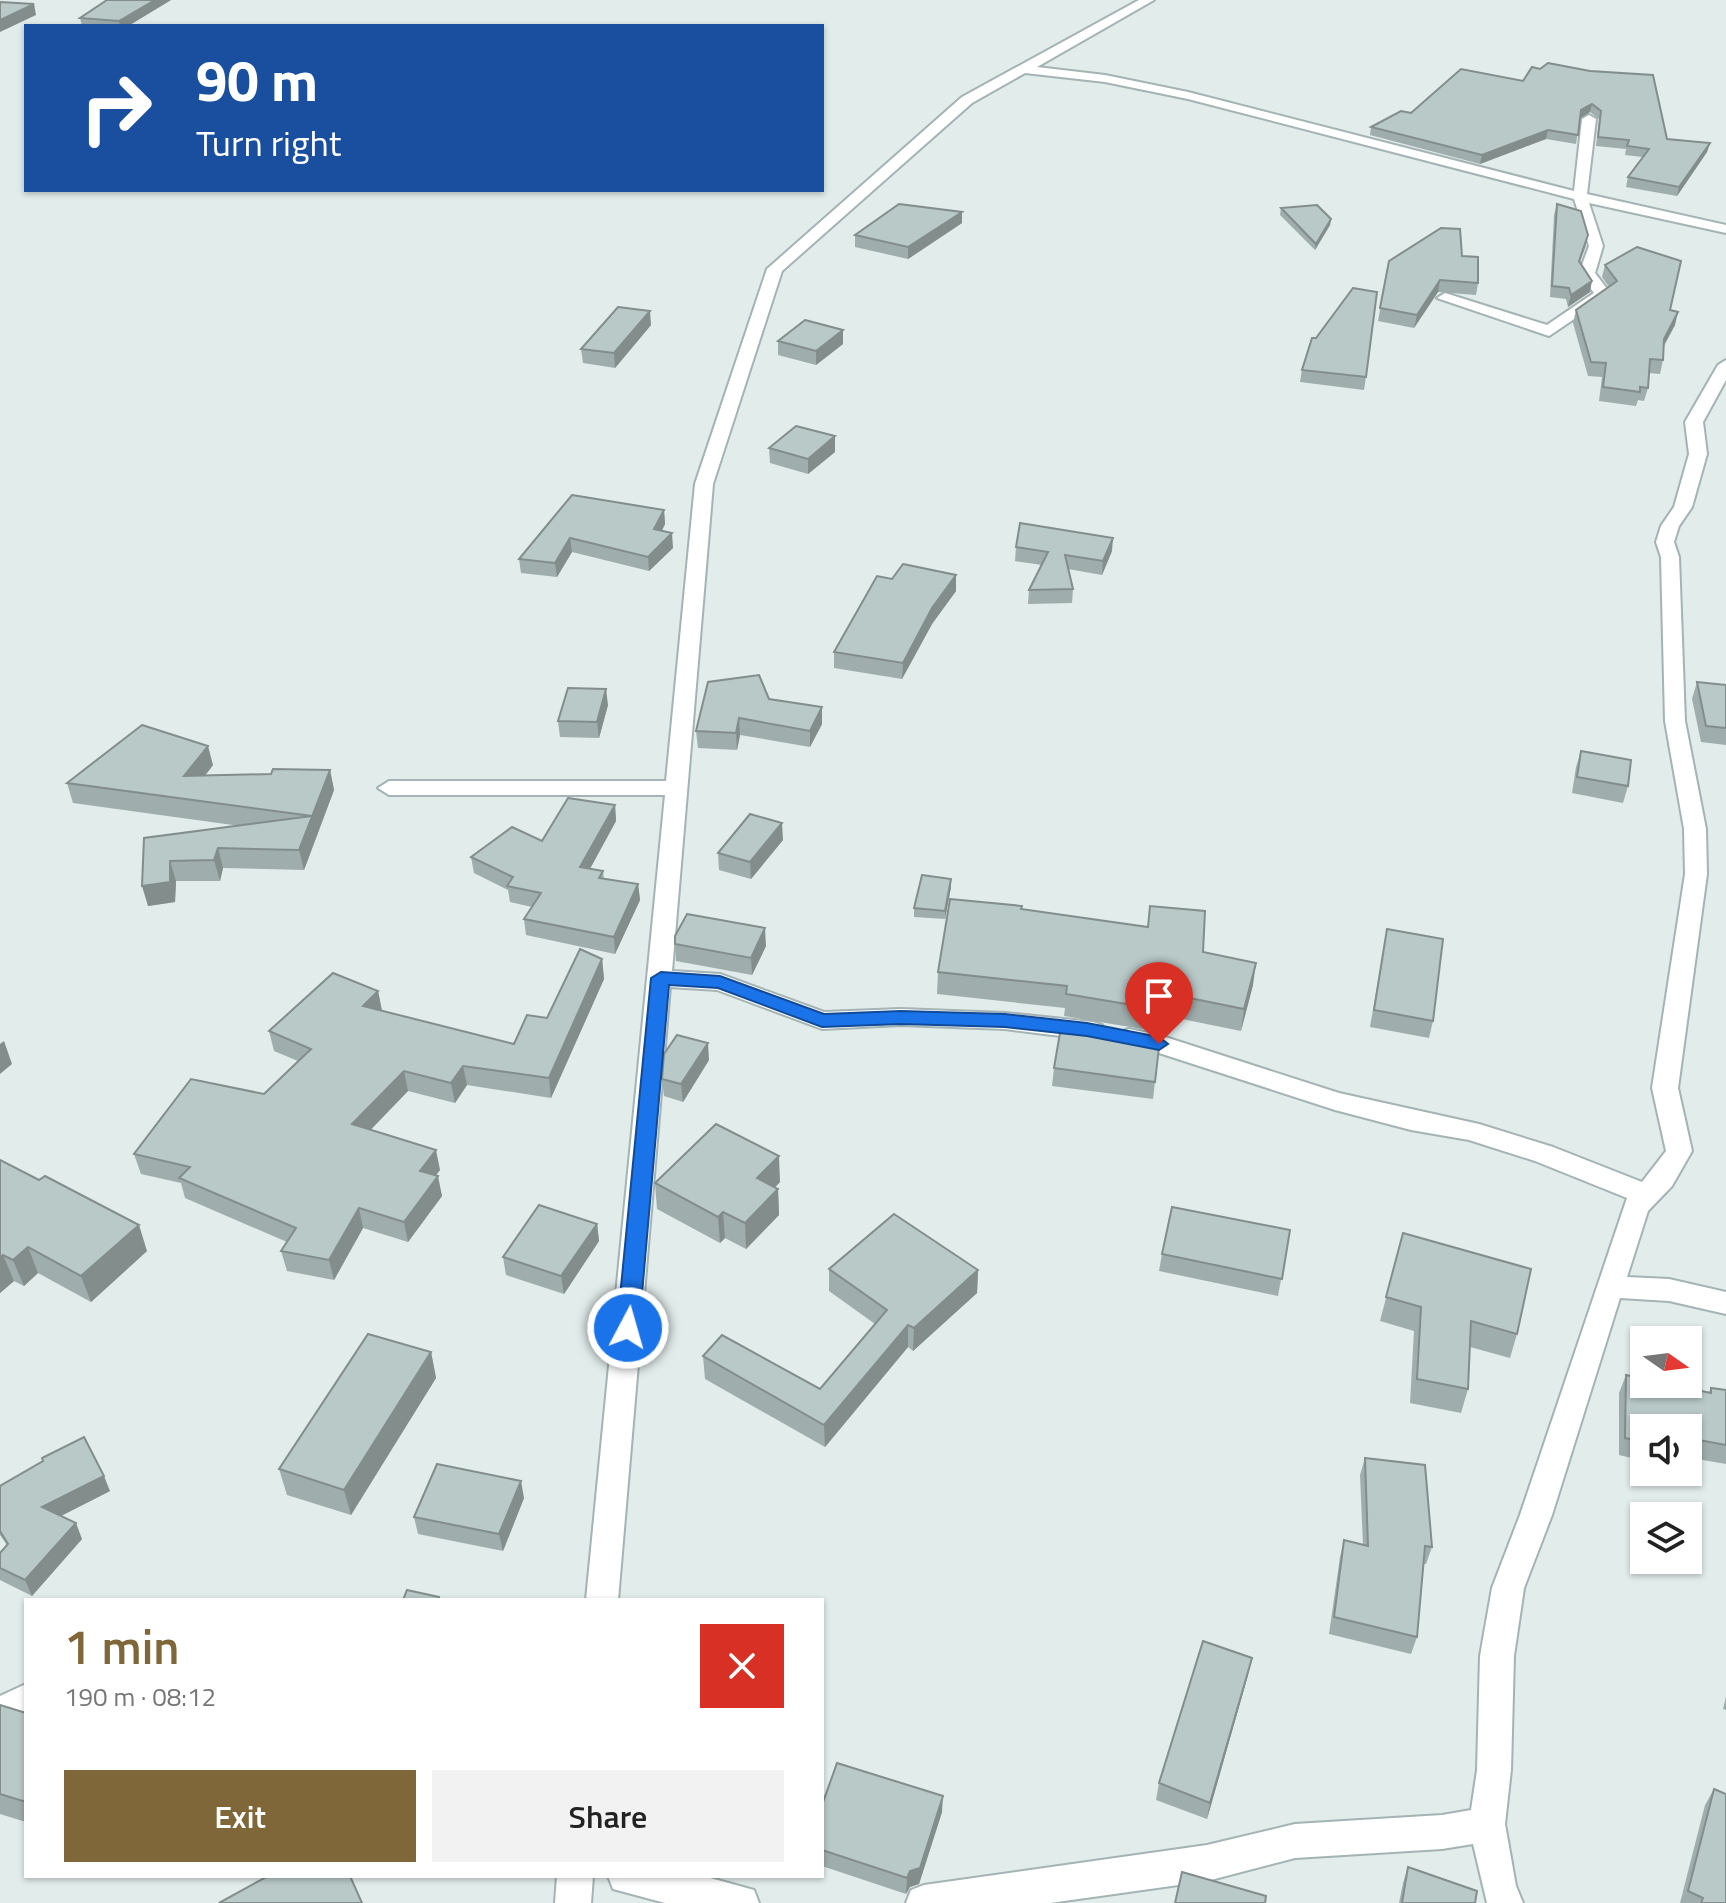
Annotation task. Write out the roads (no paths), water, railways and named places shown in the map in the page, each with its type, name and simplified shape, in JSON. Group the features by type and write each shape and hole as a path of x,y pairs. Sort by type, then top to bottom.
{"street":[{"path":"602,1598 704,484 775,269 967,100 1148,0"},
{"path":"1020,69 1083,72 1172,92 1580,197 1726,229"},
{"path":"1445,298 1549,331 1603,294 1587,273 1596,246 1580,197 1589,119"},
{"path":"1505,1903 1498,1886 1487,1824 1494,1770 1497,1656 1508,1588 1536,1515 1636,1206 1679,1151 1665,1088 1696,874 1695,829 1675,721 1670,557 1665,542 1670,526 1683,507 1698,454 1694,422 1726,365"},
{"path":"389,788 677,788"},
{"path":"661,978 720,982 822,1021 901,1017 1005,1021 1087,1030 1159,1044 1335,1101 1411,1121 1470,1131 1544,1154 1647,1195"},
{"path":"1611,1287 1669,1290 1726,1303"},
{"path":"0,1714 24,1701"},
{"path":"924,1903 1207,1863 1295,1841 1442,1832 1487,1824"},
{"path":"573,1903 575,1878"},
{"path":"635,1878 741,1903"}]}
